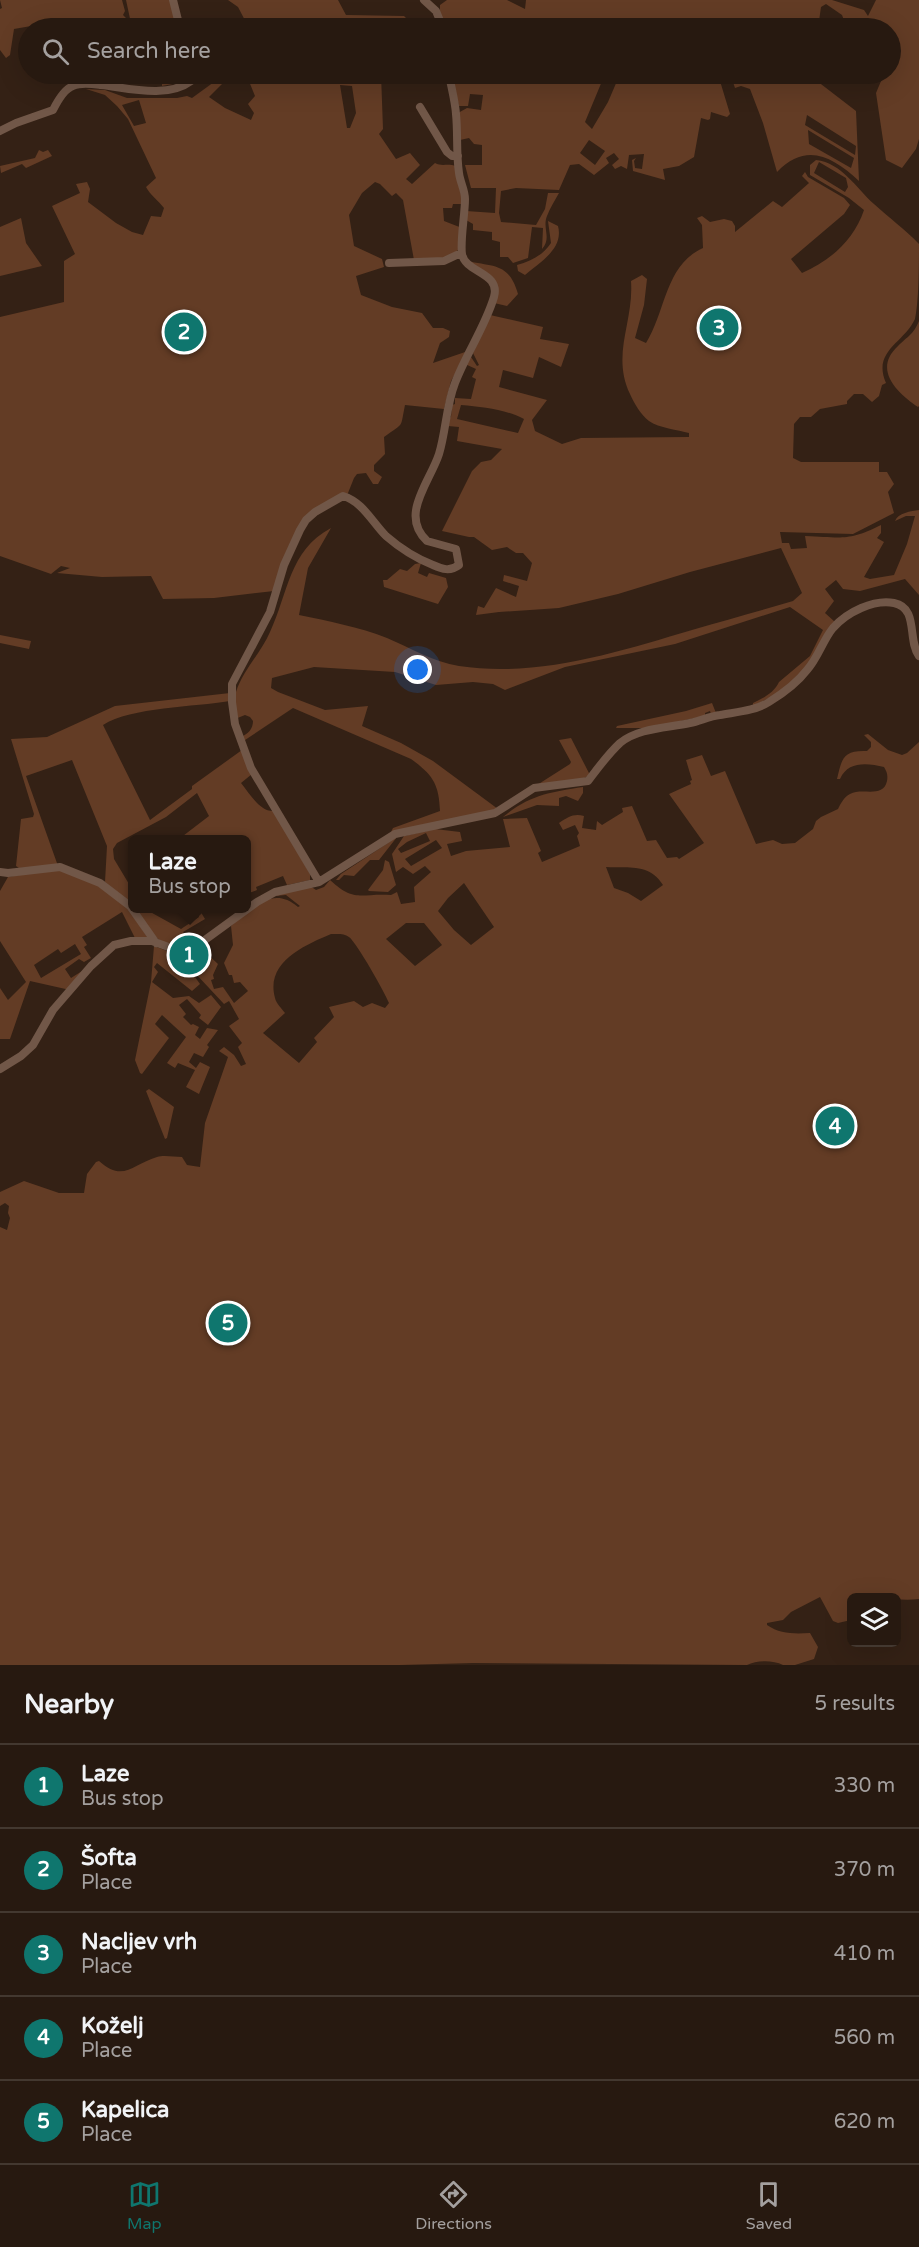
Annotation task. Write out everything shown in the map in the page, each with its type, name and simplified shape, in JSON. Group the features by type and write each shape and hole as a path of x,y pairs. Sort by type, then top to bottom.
{"street":[{"path":"173,0 178,18"},
{"path":"424,0 436,11 439,18"},
{"path":"0,131 53,110 58,100 73,86 92,84 151,91 187,84"},
{"path":"319,882 251,768 235,724 232,684 270,612 284,565 300,530 315,512 343,496 354,499 386,535 411,556 443,569 454,569 459,566 456,549 427,541 415,521 418,498 440,450 454,386 463,363 489,313 495,293 495,286 489,278 469,266 461,253 465,197 459,172 456,114 451,84"},
{"path":"420,107 447,152 452,156 458,156"},
{"path":"389,263 444,261 461,253"},
{"path":"251,906 275,892 319,882 395,834 495,813 534,788 588,782 608,755 622,742 638,734 766,704 807,671 833,628 848,615 871,604 894,603 903,607 911,615 915,650 919,656"},
{"path":"0,872 60,867 100,883 128,904"},
{"path":"135,913 156,943"},
{"path":"0,1069 21,1056 33,1045 53,1010 90,966 114,945 131,941 156,943 182,952 198,945 242,913"}],"shaded area":[{"path":"0,0 122,0 125,11 123,15 126,18 18,18 18,28 14,29 10,55 6,58 0,50 0,9 2,8"},
{"path":"126,0 172,0 176,18 130,18"},
{"path":"228,0 338,0 346,15 404,16 406,18 244,18 238,7"},
{"path":"447,0 507,0 525,9 526,0 832,0 864,10 868,16 876,0 919,0 919,139 916,149 902,168 886,160 876,93 880,84 901,84 901,18 843,18 826,4 821,7 819,18 442,18 440,5"},
{"path":"211,84 222,84 209,97 225,108 251,120 254,113 248,104 255,96 250,84 381,84 383,129 379,134 396,159 410,153 420,165 406,179 412,184 435,163 455,166 463,204 453,204 452,208 443,208 444,221 462,228 458,250 448,259 414,260 403,200 396,193 392,196 375,182 362,193 349,215 354,246 382,259 384,267 356,276 361,295 392,307 422,313 433,328 450,331 449,337 440,343 433,363 468,351 451,381 444,409 405,405 400,424 384,437 385,454 374,465 374,471 382,477 378,484 373,484 366,473 357,474 346,498 324,510 304,525 274,591 214,598 163,599 151,576 102,577 57,573 70,568 61,566 51,574 0,556 0,317 64,302 64,261 75,254 52,206 80,193 76,184 87,182 90,189 88,202 132,232 143,235 151,216 161,217 164,208 146,187 156,178 128,119 105,95 86,89 105,90 127,98 187,96 192,98","holes":["340,85 352,86 356,113 350,128 347,128","139,100 146,123 134,126 122,105"]},
{"path":"454,84 601,84 585,122 592,129 616,84 721,84 730,114 727,117 711,112 710,119 701,118 694,157 679,166 663,169 665,180 633,171 632,160 636,158 635,168 642,169 644,154 629,155 627,169 621,166 615,169 612,165 619,159 614,153 606,158 609,163 594,175 579,164 570,165 559,190 516,188 501,191 499,213 501,222 536,225 545,209 548,193 559,193 546,220 545,245 542,249 543,228 532,227 528,258 513,263 508,257 500,257 500,242 492,240 492,232 473,230 473,224 466,220 466,211 495,213 496,188 471,188 465,165 482,165 482,145 474,144 469,138 460,140 458,113 467,108 481,110 483,95 470,94 468,106 459,106","holes":["589,140 605,151 595,165 580,153"]},
{"path":"734,84 821,84 856,111 859,181 839,165 819,156 798,157 777,172 763,123 750,89 741,86 735,88","holes":["807,115 856,146 855,155 805,125","808,130 854,158 851,168 809,144"]},
{"path":"39,150 43,152 48,150 52,156 26,168 22,164 1,173 0,166 35,158"},
{"path":"816,160 841,171 919,244 917,303 915,319 886,355 883,372 886,383 882,385 879,396 872,402 863,394 854,394 847,404 820,409 811,417 800,417 794,424 793,458 801,462 879,462 879,472 887,472 894,484 888,492 894,513 853,534 780,532 782,543 789,543 791,549 807,548 805,536 852,536 881,525 881,533 877,538 884,542 864,577 870,579 894,575 907,544 915,516 906,516 895,521 902,514 919,510 919,595 905,579 860,591 843,589 836,580 825,589 834,601 825,613 835,622 802,673 777,694 753,706 753,703 771,692 779,682 810,656 823,630 790,607 675,644 565,667 505,690 493,684 473,682 436,685 395,672 314,667 272,678 271,688 325,710 368,706 362,726 401,743 433,761 498,809 391,832 393,828 440,811 438,794 430,775 411,759 293,708 242,742 241,737 250,731 253,721 245,715 235,719 235,695 239,684 270,632 298,561 317,537 331,528 308,568 299,615 366,631 431,658 459,666 518,669 577,661 635,647 793,601 802,593 781,548 618,594 559,608 476,615 478,606 484,608 496,588 516,597 519,586 503,581 504,575 527,581 532,563 523,553 516,553 507,547 492,550 474,537 442,531 472,471 481,462 491,460 502,449 457,441 459,427 448,426 447,419 451,417 455,398 471,399 476,379 472,377 476,369 465,364 471,357 477,366 479,365 473,353 490,315 543,327 540,339 569,344 561,367 539,357 533,378 503,370 499,387 547,400 532,420 535,431 562,444 581,438 689,437 689,433 649,421 638,409 630,394 625,379 623,351 631,281 642,275 647,279 644,305 635,338 646,343 674,277 690,256 703,248 702,225 697,218 702,216 710,222 724,219 732,221 735,232 773,201 782,207 809,183 802,176 805,172 808,177 844,198 850,205 844,214 791,259 802,273 822,262 847,240 860,221 864,210 849,198 810,175 810,165","holes":["819,162 846,178 848,187 845,192 814,173","461,405 501,411 524,419 518,433 457,419"]},
{"path":"21,218 26,243 42,266 0,276 0,227"},
{"path":"548,221 558,226 557,242 544,260 525,275 518,271 517,265 536,257 551,243"},
{"path":"467,261 500,268 510,277 518,294 507,306 494,303 496,286"},
{"path":"919,321 918,407 896,388 888,372 887,364 891,355"},
{"path":"421,563 418,573 427,577 429,573 446,578 448,587 438,604 384,587 383,580 387,580 400,569 407,571 415,564"},
{"path":"0,635 31,641 29,649 0,643"},
{"path":"230,693 230,701 130,714 103,725 150,820 242,750 252,774 241,783 264,809 274,811 310,874 310,880 287,885 283,876 256,887 257,890 251,892 251,835 184,835 209,816 197,793 166,817 128,835 113,849 114,859 128,882 128,902 105,882 107,846 72,760 26,776 58,866 19,868 16,866 21,819 33,817 34,814 11,739 47,737 115,706"},
{"path":"712,703 716,713 711,714 710,711 705,713 705,716 647,728 616,728 617,726"},
{"path":"868,734 888,750 902,755 919,742 919,1599 901,1599 901,1593 847,1593 847,1621 838,1623 833,1621 820,1597 791,1612 783,1620 767,1623 782,1632 810,1633 818,1647 814,1659 795,1665 765,1661 747,1665 473,1663 0,1665 0,1227 7,1230 10,1218 9,1206 5,1203 0,1206 0,1192 24,1181 59,1193 84,1193 87,1174 99,1161 115,1171 128,1170 157,1157 166,1156 182,1157 187,1165 200,1167 205,1123 228,1057 219,1051 224,1047 234,1055 241,1066 246,1064 238,1047 242,1043 229,1026 239,1019 229,1001 224,1004 195,973 190,964 193,959 204,951 218,964 213,975 214,979 211,980 214,989 223,987 234,1003 248,991 240,982 234,983 224,963 233,945 231,926 245,913 251,913 251,908 254,906 271,899 280,898 298,907 300,906 286,895 274,896 310,886 316,890 324,887 330,880 352,894 391,895 397,892 401,904 415,902 414,887 431,872 425,866 413,874 403,867 396,872 392,854 404,836 435,829 460,832 462,841 447,844 451,856 466,851 510,847 503,819 527,818 541,851 538,853 542,862 580,846 577,836 579,833 575,825 563,830 559,823 565,819 574,815 584,816 582,828 596,830 597,821 602,825 623,812 622,808 632,806 647,841 656,840 667,858 677,857 679,859 704,843 669,794 691,784 686,760 702,755 711,776 725,771 756,844 773,840 782,844 795,843 813,829 816,821 821,817 838,809 848,795 855,792 877,791 885,786 887,772 884,767 865,764 853,766 843,773 840,779 837,779 842,761 848,754 867,751 871,747 871,742 864,735","holes":["426,833 430,841 401,853 398,849","436,840 442,848 411,866 405,859","606,867 630,867 645,870 652,873 663,885 641,901 614,888","464,883 494,927 471,945 438,911","406,923 424,923 442,945 415,966 386,939","331,934 343,934 353,941 389,1003 385,1008 372,1003 363,1007 354,1001 329,1007 334,1017 314,1038 317,1042 299,1063 263,1033 285,1013 275,998 273,985 276,974 281,965 299,950"]},
{"path":"571,738 590,775 582,779 537,785 570,764 559,740"},
{"path":"583,787 583,793 578,801 566,796 559,798 559,806 537,805 503,817 531,799"},
{"path":"397,837 379,860 370,860 354,876 344,875 336,880 341,874"},
{"path":"385,860 389,862 396,885 388,892 369,891 383,870"},
{"path":"53,869 84,877 122,900 128,913 131,913 148,938 135,938 122,912 82,937 87,945 84,947 91,958 84,962 79,959 65,969 71,978 82,971 70,990 30,981 10,1039 0,1039 0,988 8,1000 26,982 0,941 0,891 8,877","holes":["75,944 81,954 41,978 34,965 58,949 61,953"]},
{"path":"137,913 152,913 181,929 199,917 198,913 201,913 205,919 183,932 191,945 170,945 156,938"},
{"path":"154,946 180,956 200,984 192,991 157,963 154,967 158,972 152,982 173,998 189,996 199,1003 211,995 221,1007 208,1025 199,1018 201,1015 187,999 179,1005 186,1014 183,1017 191,1025 199,1027 195,1035 200,1039 207,1028 218,1030 207,1045 209,1047 203,1057 194,1053 189,1062 196,1068 200,1062 210,1067 199,1094 186,1087 195,1070 178,1063 175,1068 167,1063 186,1037 162,1015 155,1024 169,1038 142,1074 135,1060 151,982"},
{"path":"149,1089 174,1107 165,1139 146,1091"}],"place":[{"name":"Nacljev vrh","path":"719,328"},
{"name":"Šofta","path":"184,332"},
{"name":"Laze","path":"189,955"},
{"name":"Koželj","path":"835,1126"},
{"name":"Kapelica","path":"228,1323"}]}
